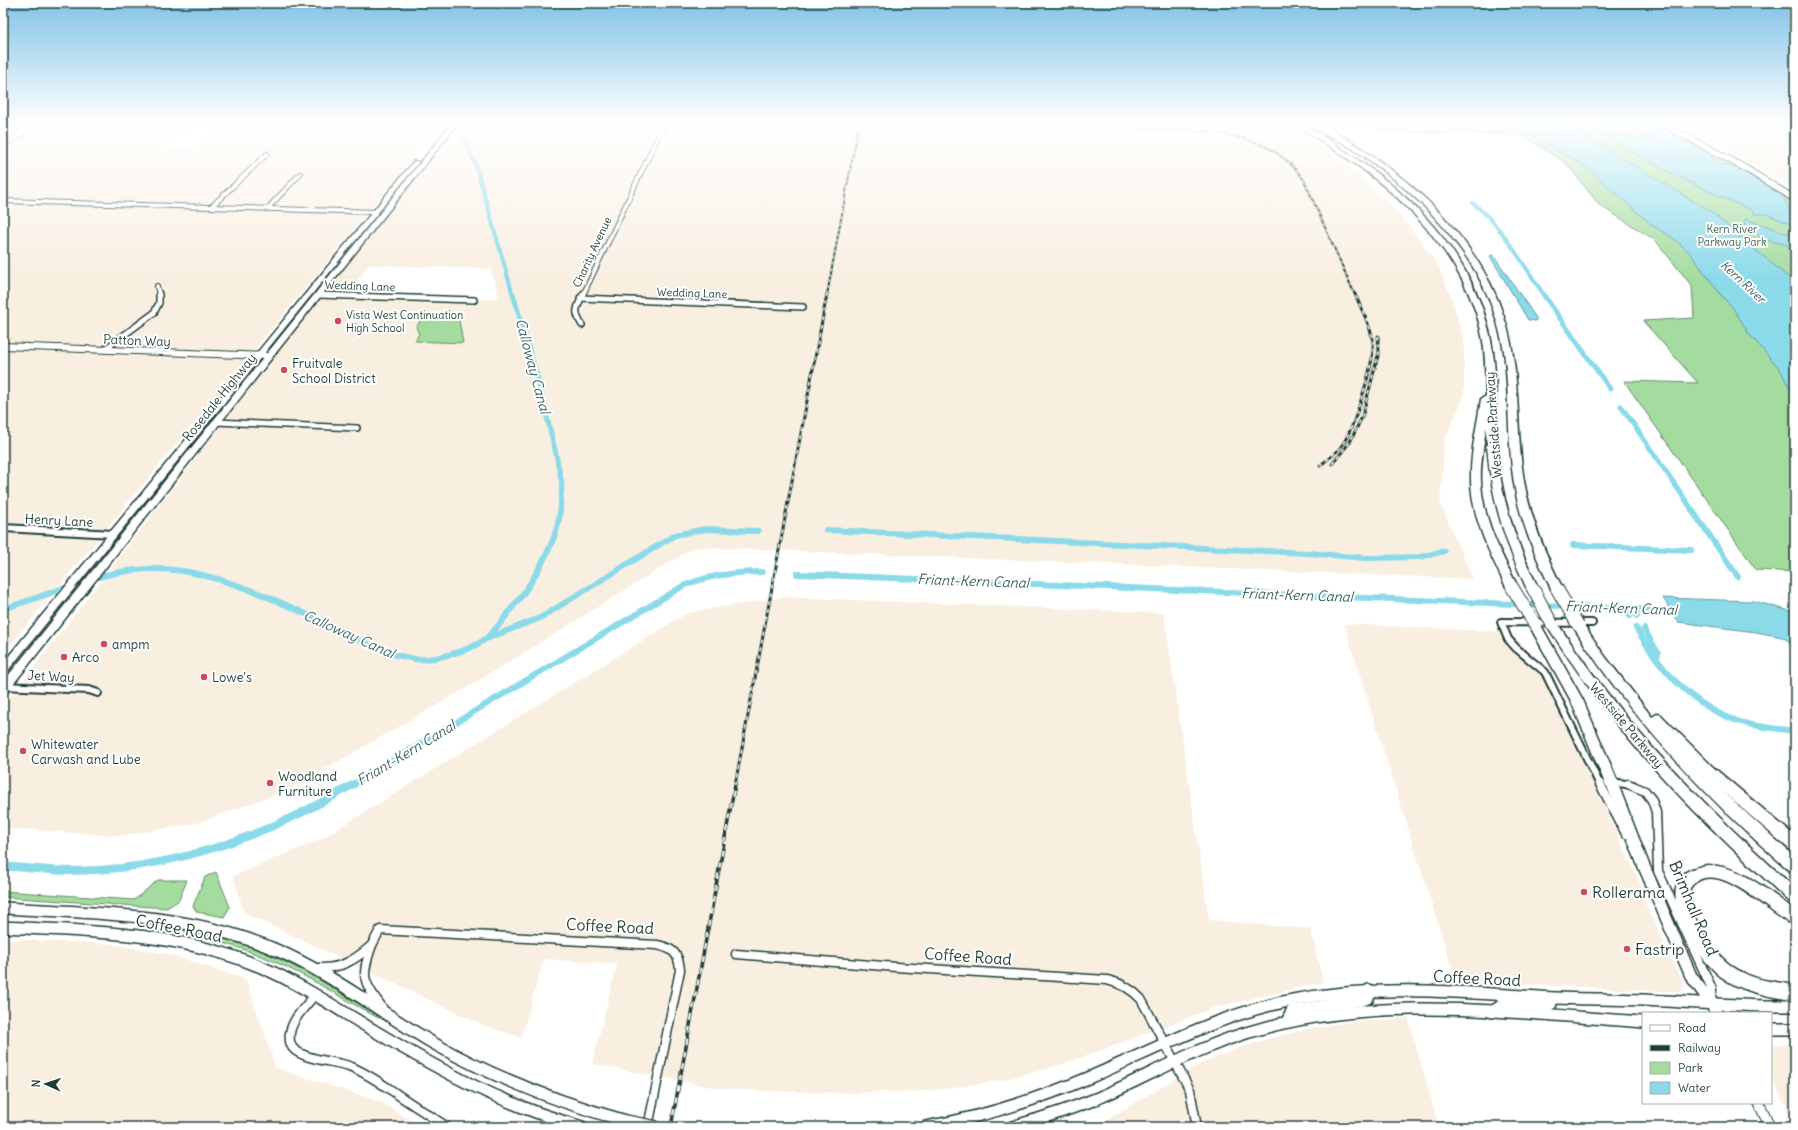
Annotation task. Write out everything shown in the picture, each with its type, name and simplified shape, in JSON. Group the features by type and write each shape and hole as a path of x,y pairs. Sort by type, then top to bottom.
{"highway":[{"name":"Westside Parkway","path":"1376,175 1409,204 1435,232 1458,266 1475,300 1482,319 1488,345 1493,461 1500,500 1514,547 1532,587 1552,624 1588,678 1616,715 1646,750 1691,800 1746,853 1795,897"},
{"name":"Westside Parkway","path":"1393,175 1410,188 1450,228 1480,273 1498,312 1506,345 1519,483 1525,512 1540,555 1557,589 1598,656 1649,721 1702,779 1744,820 1795,866"},
{"path":"1489,375 1476,481 1480,510 1489,538 1512,587 1577,700 1607,785"},
{"path":"1598,656 1611,664 1661,723 1708,771 1795,845"},
{"path":"1795,920 1746,884 1719,873 1707,872 1695,874 1683,887 1682,894 1684,903 1699,939 1715,962 1739,979 1795,992"}],"main road":[{"name":"Rosedale Highway","path":"86,572 112,542 114,534 154,484 406,175"},
{"name":"Rosedale Highway","path":"4,687 360,243 412,175"},
{"path":"1756,175 1795,199"},
{"path":"1765,175 1795,192"},
{"path":"386,210 382,209 401,186 400,182"},
{"path":"360,243 361,235 378,212 376,212"},
{"path":"318,295 316,291 334,269 334,263"},
{"path":"295,323 293,319 309,299 311,292"},
{"path":"126,534 124,530 153,492 154,484"},
{"path":"82,589 86,572"},
{"path":"3,670 66,593 86,572"},
{"name":"Brimhall Road","path":"1607,785 1691,976 1714,1008"},
{"name":"Coffee Road","path":"3,908 176,921 250,940 310,967 453,1055 486,1072 563,1103 626,1121 657,1127"},
{"name":"Coffee Road","path":"3,927 130,934 164,938 214,950 239,958 286,978 474,1087 546,1116 582,1127"},
{"path":"1287,1022 1292,1011 1364,1000 1368,998 1369,990"},
{"name":"Coffee Road","path":"926,1127 990,1114 1031,1101 1093,1076 1164,1043 1236,1014 1296,999 1369,990 1457,991 1551,998 1623,999 1714,1008 1795,1006"},
{"path":"1491,1012 1503,1005 1549,1006 1551,1004 1551,998"},
{"path":"1012,1127 1038,1120 1102,1096 1174,1062 1246,1033 1287,1022 1336,1013 1375,1009 1491,1012 1642,1022"},
{"path":"1772,1029 1795,1029"}],"street":[{"path":"211,207 245,175"},
{"path":"268,208 299,175"},
{"name":"Charity Avenue","path":"582,325 575,312 580,298 640,175"},
{"path":"3,201 376,212"},
{"path":"105,349 154,313 159,306 160,295 157,286"},
{"name":"Wedding Lane","path":"318,295 474,300"},
{"name":"Wedding Lane","path":"580,298 803,307"},
{"name":"Patton Way","path":"3,346 269,356"},
{"path":"216,422 357,428"},
{"name":"Henry Lane","path":"3,528 114,534"},
{"name":"Brimhall Road","path":"1592,623 1501,622 1508,638 1516,648 1545,672 1589,760 1607,785 1628,782 1645,791 1655,803 1657,813 1656,859 1658,871 1712,989 1714,1008"},
{"name":"Jet Way","path":"4,687 89,690 98,693"},
{"name":"Coffee Road","path":"386,1013 365,984 364,976 372,945 380,930 657,945 671,948 680,960 680,970 648,1127"},
{"name":"Coffee Road","path":"310,967 328,969 343,967 357,959 372,945"},
{"name":"Coffee Road","path":"736,954 896,967 1107,980 1122,983 1136,993 1141,999 1190,1090 1197,1127"},
{"path":"315,995 294,1021 290,1029 289,1037 294,1050 297,1053 348,1066 365,1073 447,1127"},
{"path":"1759,1104 1770,1127"}],"shaded area":[{"path":"3,175 399,175 11,644 3,647"},
{"path":"420,175 1358,175 1400,215 1437,263 1453,302 1464,342 1464,396 1445,439 1440,503 1473,579 695,547 462,691 290,789 198,823 120,836 3,828 3,707 282,347","holes":["369,265 491,269 499,298 474,300 344,296"]},
{"path":"1771,175 1795,175 1795,189"},
{"path":"783,597 1164,613 1209,920 1311,929 1323,982 1213,1008 1084,1057 1007,1079 925,1091 852,1093 756,1091 717,1088 592,1064 617,964 544,959 521,1038 483,1025 244,913 233,876 323,838 687,613"},
{"path":"1344,624 1509,632 1545,666 1609,817 1643,890 1645,903 1684,985 1680,992 1456,981"},
{"path":"3,939 112,944 168,954 246,979 276,1068 381,1102 421,1127 3,1127"},
{"path":"1408,1018 1439,1127 1095,1127 1198,1065 1234,1050 1270,1038 1346,1022"},
{"path":"1772,1045 1795,1045 1795,1126 1772,1078"}],"green space":[{"name":"Kern River Parkway Park","path":"1575,175 1752,175 1795,201 1795,572 1756,570 1624,381 1698,383 1643,321 1694,318 1692,286 1655,240 1599,205"},
{"path":"425,314 458,315 463,343 415,341 419,334 416,327"},
{"path":"216,872 230,907 224,917 197,912 193,906 205,877"},
{"path":"158,880 187,880 179,900 167,908 3,897 3,891 134,900"},
{"path":"184,928 256,948 310,974 380,1017 378,1018 303,975 272,960 200,937 182,930"}],"water":[{"name":"Kern River","path":"1595,175 1649,175 1710,211 1795,283 1795,394 1788,385 1780,369 1749,334 1733,308 1721,295 1690,253 1673,238 1653,226"},
{"path":"1675,175 1749,175 1778,192 1786,200 1786,205 1795,211 1795,226 1766,214 1754,214 1752,210"},
{"path":"1746,219 1795,236 1795,247 1763,239 1745,224 1744,221"},
{"path":"1492,255 1495,257 1536,318 1536,321 1528,320 1490,256"},
{"path":"1663,598 1753,601 1795,612 1795,645 1782,637 1756,632 1678,622"}],"waterway":[{"name":"Calloway Canal","path":"479,175 513,295"},
{"path":"1473,203 1503,234 1544,295"},
{"name":"Calloway Canal","path":"513,294 538,380 556,454 562,484 560,511"},
{"path":"1543,294 1610,389"},
{"path":"1621,406 1693,511"},
{"name":"Calloway Canal","path":"3,609 91,579 112,574 134,570 158,569 183,571 219,579 237,585 306,614 390,653 415,659 441,657 477,644 488,637 499,625 519,599 543,562 555,534 560,510"},
{"path":"1692,510 1738,577"},
{"path":"486,639 540,618 675,535 705,529 758,531"},
{"path":"826,530 1308,553 1366,558 1420,557 1444,551"},
{"path":"1573,545 1691,550"},
{"name":"Friant-Kern Canal","path":"352,785 683,586 702,579 722,575 762,572"},
{"name":"Friant-Kern Canal","path":"797,574 1626,609"},
{"name":"Friant-Kern Canal","path":"1626,609 1633,609"},
{"path":"1626,609 1630,616"},
{"name":"Friant-Kern Canal","path":"1633,609 1677,611"},
{"name":"Friant-Kern Canal","path":"1633,609 1637,616"},
{"path":"1636,628 1655,656 1676,682 1702,703 1716,712 1740,722 1763,727 1795,731"},
{"path":"1644,629 1658,653 1657,658"},
{"name":"Friant-Kern Canal","path":"3,866 64,871 110,869 147,864 183,856 254,834 288,819 354,784"}],"railway":[{"path":"827,295 849,175"},
{"path":"1300,175 1304,180 1355,295"},
{"path":"735,785 827,294"},
{"path":"1320,466 1337,451 1347,437 1363,395 1371,364 1373,351 1372,336 1355,294"},
{"path":"1332,464 1350,442 1362,417 1379,352 1378,336"},
{"path":"671,1127 735,784"}],"place":[{"name":"Vista West Continuation High School","path":"338,321"},
{"name":"Fruitvale School District","path":"284,370"},
{"name":"ampm","path":"104,644"},
{"name":"Arco","path":"64,657"},
{"name":"Lowe's","path":"204,677"},
{"name":"Whitewater Carwash and Lube","path":"23,751"},
{"name":"Woodland Furniture","path":"270,783"},
{"name":"Rollerama","path":"1584,892"},
{"name":"Fastrip","path":"1627,949"}]}
